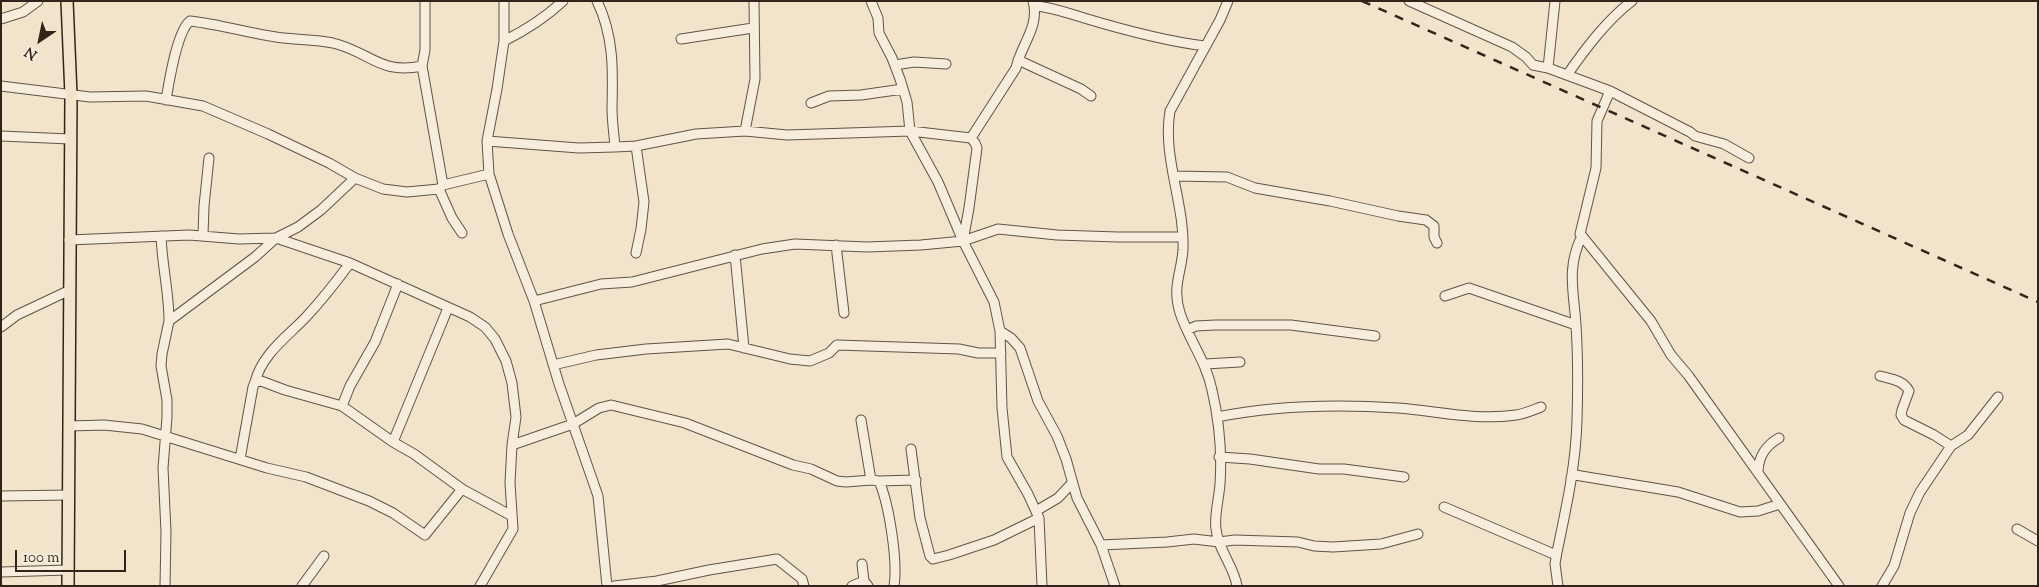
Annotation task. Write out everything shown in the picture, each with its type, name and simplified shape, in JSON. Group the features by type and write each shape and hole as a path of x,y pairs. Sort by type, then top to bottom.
{"main road":[{"path":"67,1 70,95 68,586"}],"street":[{"path":"1,19 23,12 38,1"},
{"path":"424,1 425,50 422,66 441,187 452,218 462,233"},
{"path":"504,1 504,40 487,140 489,174 508,234 534,301 573,424 591,471 598,496 607,586"},
{"path":"504,40 525,31 545,18 563,1"},
{"path":"597,1 611,44 613,62 612,111 615,148"},
{"path":"745,131 755,78 754,1"},
{"path":"871,1 878,18 879,33 895,65 903,89 910,131 938,182 963,241 994,302 1000,331 1002,408 1007,457 1037,514 1042,586"},
{"path":"1228,1 1220,20 1170,111 1168,126 1183,237 1182,262 1175,290 1180,313 1205,364 1217,417 1220,483 1216,528 1219,542 1236,576 1237,586"},
{"path":"1409,1 1512,47 1526,56 1533,65 1548,68 1610,92 1695,136 1724,144 1749,158"},
{"path":"1548,68 1555,1"},
{"path":"1567,75 1588,46 1619,11 1632,1"},
{"path":"971,138 1016,68 1034,26 1034,4 1167,41 1205,46"},
{"path":"166,100 174,59 184,25 190,21 278,38 333,43 395,68 407,69 422,66"},
{"path":"681,39 754,28"},
{"path":"1018,60 1081,89 1091,96"},
{"path":"895,65 914,62 946,64"},
{"path":"1,86 90,97 146,96 202,106 268,134 329,163 355,178 392,191 407,192 441,187 489,174"},
{"path":"811,103 829,96 861,95 903,89"},
{"path":"1610,92 1597,121 1596,168 1580,234 1651,321 1671,355 1688,375 1839,586"},
{"path":"487,140 579,148 615,148 636,146 696,134 745,131 787,135 910,131 971,138 976,148 963,241"},
{"path":"1,136 70,139"},
{"path":"636,146 644,202 642,229 636,252"},
{"path":"203,235 209,158"},
{"path":"1175,176 1227,177 1255,188 1426,220 1434,226 1434,237 1437,243"},
{"path":"168,321 255,257 276,238 298,227 321,210 355,178"},
{"path":"534,301 601,284 632,282 736,255 795,244 921,245 963,241 998,229 1101,237 1183,237"},
{"path":"69,240 203,235 239,238 276,238 350,263 470,317 485,327 495,339 506,360 512,383 516,417 510,483 513,529 480,586"},
{"path":"161,236 169,298 168,321 161,366 167,400 163,468 166,532 165,586"},
{"path":"1558,586 1556,553 1571,478 1577,422 1576,325 1571,278 1574,251 1582,236"},
{"path":"836,245 844,313"},
{"path":"736,255 744,348"},
{"path":"240,459 258,370 266,358 321,299 350,263"},
{"path":"342,406 350,386 375,342 398,284"},
{"path":"1445,296 1469,288 1576,325"},
{"path":"1,327 17,315 70,290"},
{"path":"393,442 448,308"},
{"path":"1187,330 1196,326 1215,324 1291,325 1375,336"},
{"path":"1000,331 1012,338 1020,348 1038,401 1057,436 1066,459 1077,498 1101,545 1115,586"},
{"path":"553,365 596,355 646,349 728,344 803,361 820,358 837,345 959,349 978,353 1001,353"},
{"path":"1205,364 1240,362"},
{"path":"1880,376 1896,380 1906,386 1909,391 1902,415 1904,420 1952,446"},
{"path":"255,382 261,381 285,390 342,406 462,489 512,516"},
{"path":"1882,586 1894,566 1916,500 1952,446 1968,435 1998,397"},
{"path":"512,445 573,424 599,408 611,405 685,423 837,480 846,482 916,480"},
{"path":"1217,417 1305,405 1400,408 1433,413 1496,416 1518,415 1540,406"},
{"path":"862,420 875,480 887,512 894,552 896,575 894,586"},
{"path":"69,426 127,426 306,477 369,501 425,535 462,489"},
{"path":"1758,472 1761,454 1779,438"},
{"path":"911,449 920,518 930,556 933,559 949,556 994,540 1037,514 1058,498 1072,483"},
{"path":"1219,457 1250,459 1319,469 1344,469 1404,477"},
{"path":"1571,478 1581,476 1678,492 1740,512 1758,511 1780,504"},
{"path":"1,496 69,495"},
{"path":"1444,507 1556,553"},
{"path":"2017,529 2038,541"},
{"path":"1101,545 1159,543 1194,539 1219,542 1253,540 1298,542 1314,546 1333,546 1381,544 1418,534"},
{"path":"302,586 324,556"},
{"path":"614,586 657,581 776,559 802,579 804,586"},
{"path":"852,586 866,583 862,564"},
{"path":"1,572 68,570"}],"railway":[{"path":"1362,1 2038,302"}]}
